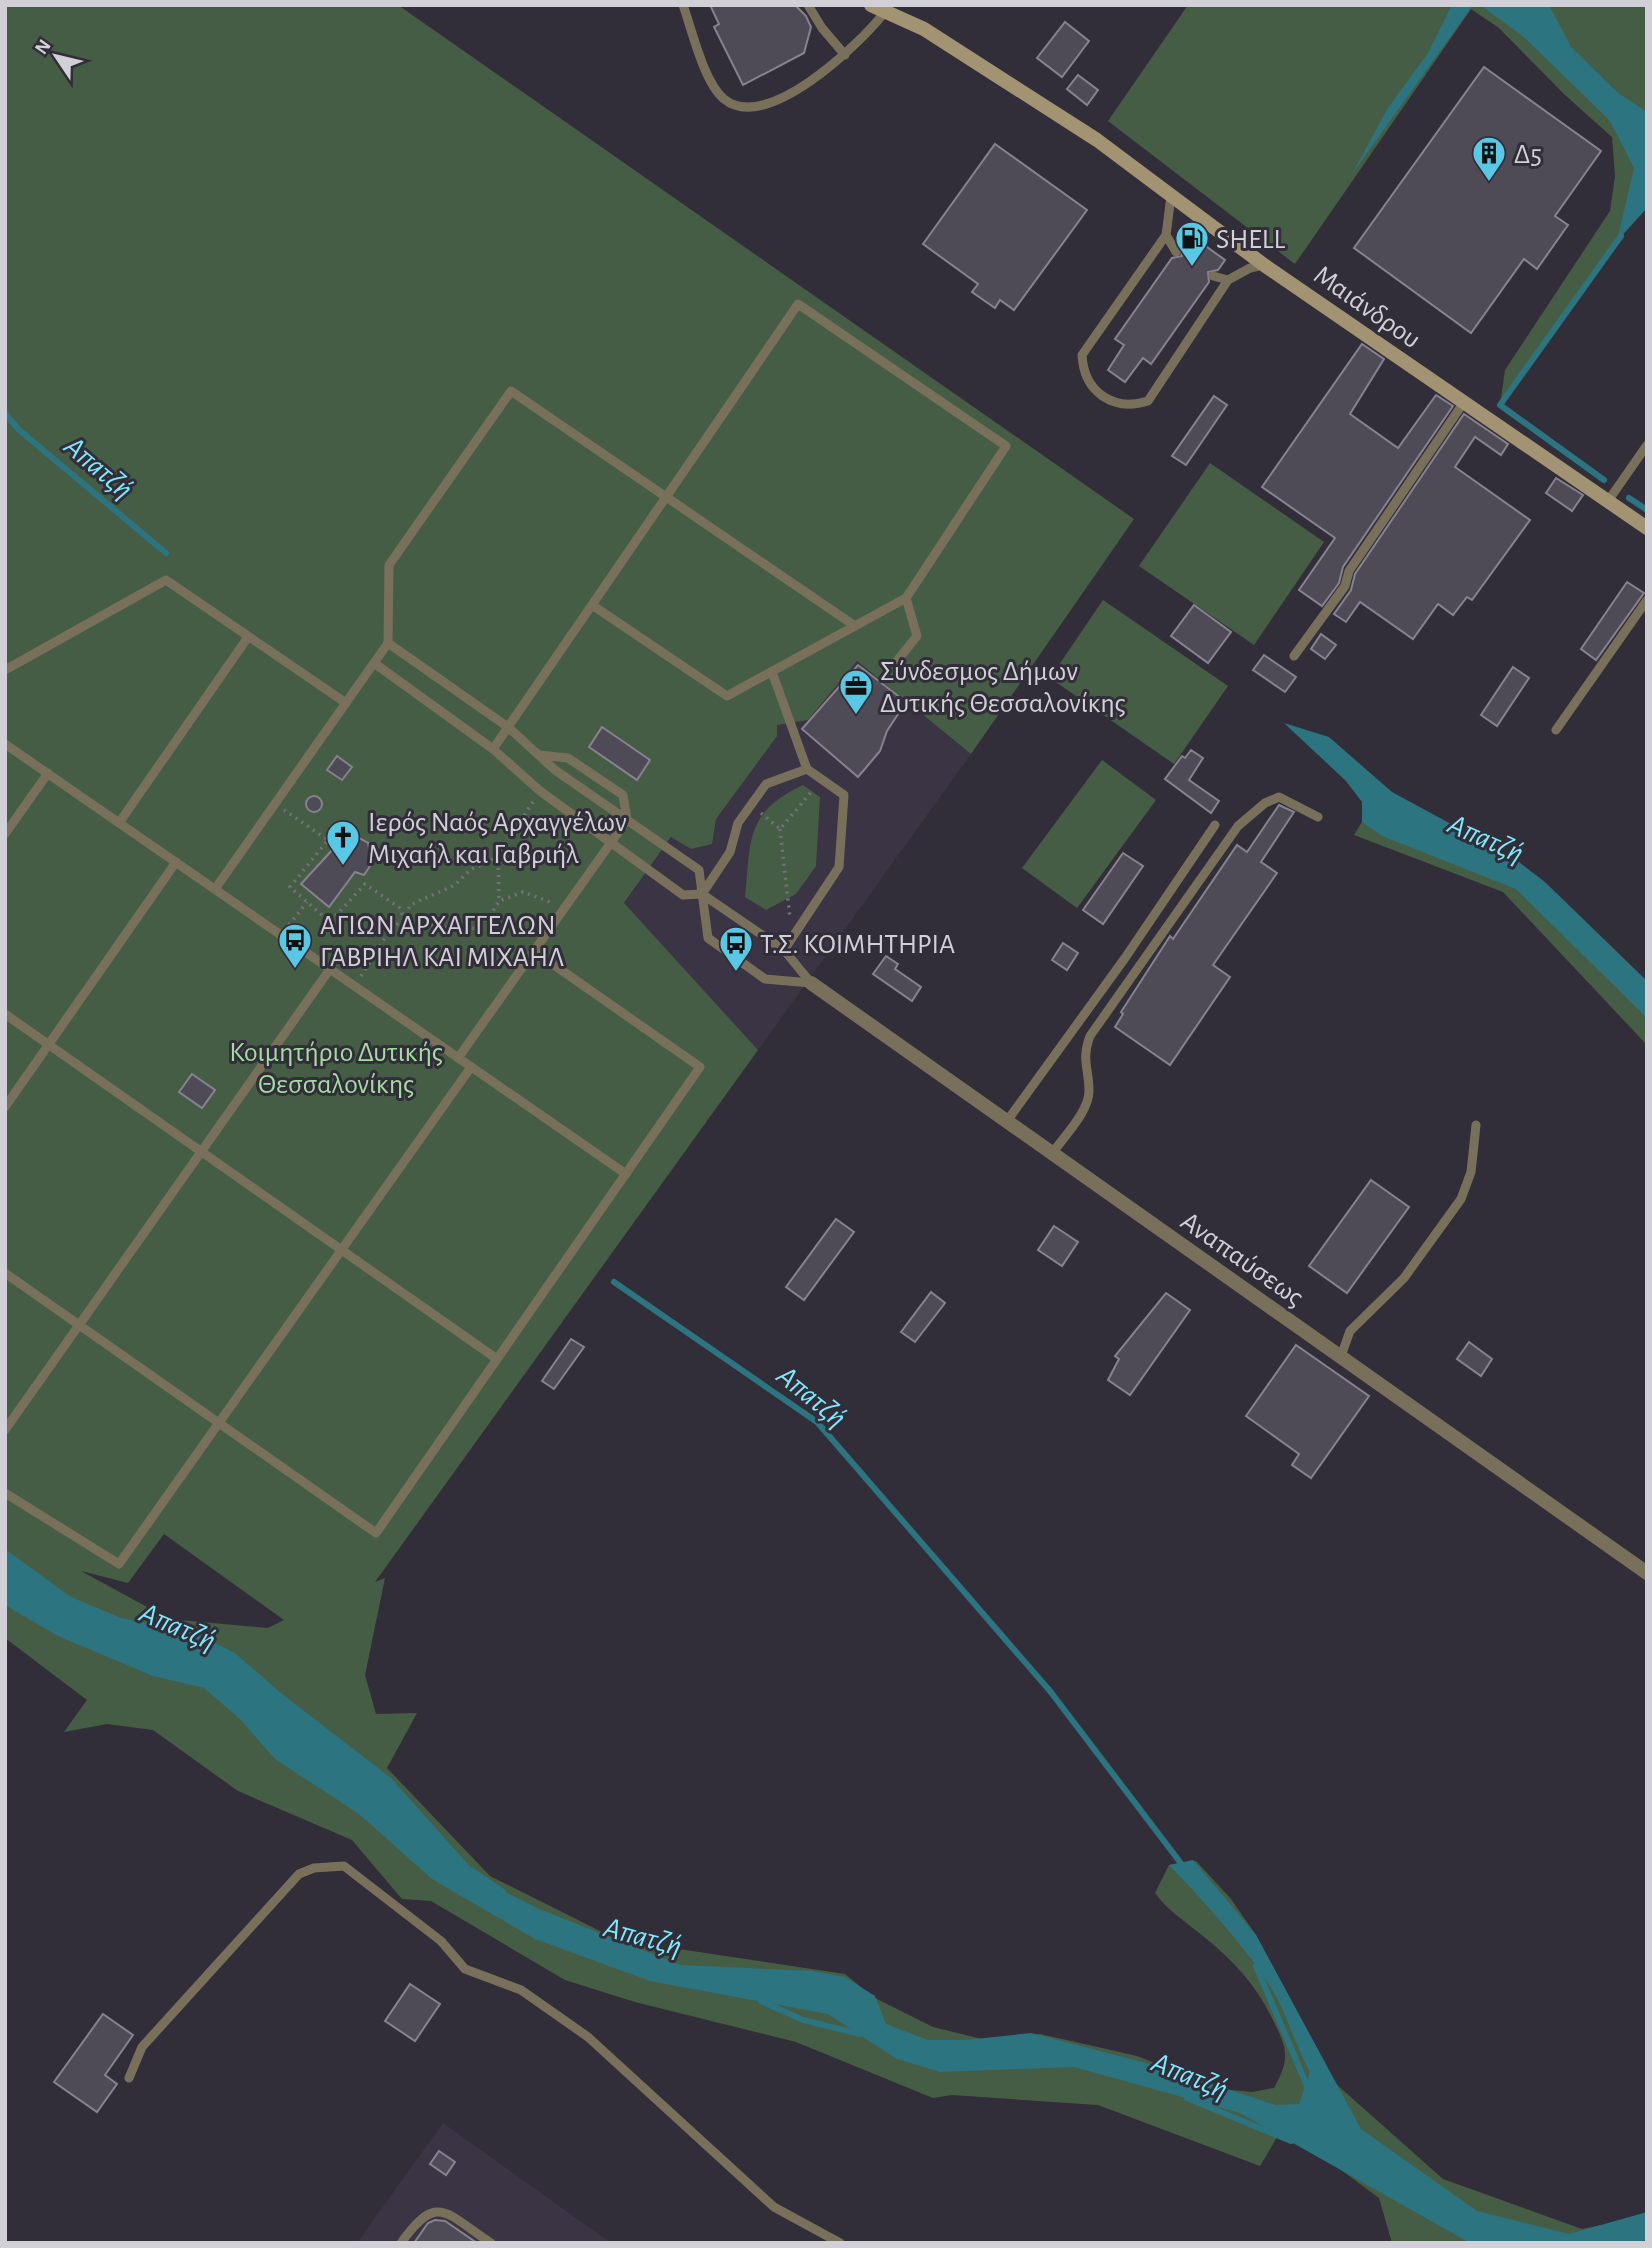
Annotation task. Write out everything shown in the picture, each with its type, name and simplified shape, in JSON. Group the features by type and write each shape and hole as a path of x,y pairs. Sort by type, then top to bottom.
{"main road":[{"name":"Μαιάνδρου","path":"871,5 886,9 924,29 1097,140 1264,265 1647,528"}],"street":[{"name":"Αναπαύσεως","path":"811,983 1647,1573"}],"lane":[{"path":"683,5 710,79 724,99 741,107 763,108 845,55 886,9"},
{"path":"808,5 822,28 845,55"},
{"path":"1171,196 1166,235 1082,355 1083,374 1101,395 1131,406 1148,401 1228,280 1250,268 1264,265"},
{"path":"1166,235 1176,251"},
{"path":"1213,276 1228,280"},
{"path":"493,749 666,497 799,304 1006,446 906,598 727,696 592,605"},
{"path":"215,889 388,643 389,565 511,391 855,626"},
{"path":"1294,656 1345,586 1349,570 1464,402"},
{"path":"1608,501 1647,445"},
{"path":"5,670 166,580 346,703"},
{"path":"896,662 917,636 906,598"},
{"path":"1556,730 1647,600"},
{"path":"120,823 248,637"},
{"path":"388,643 508,727 539,755 699,870 708,938 765,979 811,983"},
{"path":"374,663 493,749 540,791 683,895 702,894 784,950 811,983"},
{"path":"772,672 807,769 844,796 839,867 784,950"},
{"path":"5,744 626,1174"},
{"path":"458,1058 627,820 623,795 568,758 539,755"},
{"path":"702,894 730,852 738,823 766,784 807,769"},
{"path":"5,834 48,773"},
{"path":"1052,1154 1085,1106 1090,1093 1084,1063 1090,1036 1238,826 1265,803 1279,797 1293,801 1318,817"},
{"path":"1007,1121 1125,958 1215,825"},
{"path":"5,1107 176,862"},
{"path":"5,1273 376,1533 700,1067 534,951"},
{"path":"5,1430 330,969"},
{"path":"5,1014 497,1359"},
{"path":"5,1493 119,1564 471,1067"},
{"path":"1340,1356 1350,1331 1404,1278 1461,1199 1471,1172 1476,1125"},
{"path":"129,2078 142,2047 299,1874 314,1868 344,1866 441,1941 465,1969 521,1990 588,2037 774,2207 840,2243"},
{"path":"401,2243 418,2218 430,2211 441,2211 491,2243"}],"path":[{"path":"780,830 821,779"},
{"path":"356,988 362,973 391,928 404,920 410,905 455,885 471,869 489,862 498,854 540,791"},
{"path":"275,804 328,840 290,887 330,922 365,884 400,908 404,920"},
{"path":"751,805 780,830 792,938"},
{"path":"404,920 459,930 474,928 490,916 499,901 498,854"},
{"path":"499,901 523,892 565,908"},
{"path":"281,935 307,902"}],"shaded area":[{"path":"857,661 971,754 758,1050 624,904 750,728 808,720"},
{"path":"443,2123 611,2243 357,2243"}],"green space":[{"name":"Κοιμητήριο Δυτικής Θεσσαλονίκης","path":"5,5 398,5 1134,519 971,754 857,661 808,720 777,725 777,736 716,819 712,844 691,849 671,837 624,903 758,1050 375,1582 385,1578 365,1675 376,1714 417,1713 387,1768 490,1876 618,1940 845,1974 873,1997 933,2027 986,2040 1040,2034 1137,2056 1221,2089 1252,2092 1274,2088 1283,2069 1285,2053 1281,2037 1266,2006 1233,1963 1155,1893 1169,1865 1196,1861 1231,1899 1256,1935 1335,2083 1443,2179 1582,2229 1647,2216 1647,2243 1392,2243 1379,2198 1283,2127 1260,2166 1098,2105 952,2095 933,2098 796,2042 635,2002 565,1980 431,1901 402,1899 352,1840 238,1791 153,1730 107,1724 64,1732 87,1700 5,1638","holes":["164,1534 284,1620 268,1628 169,1619 81,1571 128,1583"]},
{"path":"1188,5 1647,5 1647,198 1500,405 1505,370 1610,211 1615,176 1612,137 1565,95 1499,28 1471,9 1295,264 1108,121"},
{"path":"1210,463 1324,542 1254,645 1139,566"},
{"path":"1103,600 1228,686 1174,764 1050,678"},
{"path":"1102,760 1156,800 1077,908 1022,868"},
{"path":"803,785 820,797 816,866 796,894 766,910 745,897 754,830 770,806"},
{"path":"1371,807 1516,859 1647,981 1647,1045 1503,892 1354,835"}],"water":[{"path":"1452,5 1473,5 1352,174 1388,108 1428,53"},
{"path":"1480,5 1549,5 1571,47 1618,93 1647,112 1647,208 1617,241 1634,168 1610,121 1524,37"},
{"path":"1284,723 1329,737 1392,792 1512,857 1545,882 1647,981 1647,1018 1516,889 1382,836 1362,822 1362,802 1346,781"},
{"path":"5,1549 71,1597 121,1618 195,1633 235,1653 282,1694 391,1778 482,1880 539,1909 681,1965 813,1971 845,1977 875,1996 886,2024 928,2040 966,2040 1031,2033 1165,2068 1275,2105 1299,2104 1310,2072 1277,1998 1242,1947 1169,1865 1193,1860 1256,1935 1361,2129 1477,2211 1569,2234 1647,2212 1647,2239 1636,2243 1470,2243 1240,2113 1074,2067 940,2072 897,2059 828,2014 650,1981 535,1939 432,1879 359,1814 275,1759 240,1719 204,1688 153,1676 58,1636 5,1605"}],"building":[{"path":"710,5 795,5 806,16 811,27 804,53 743,85 714,27 719,24"},
{"path":"1065,22 1089,41 1062,77 1037,58"},
{"name":"Δ5","path":"1484,67 1601,151 1555,216 1568,225 1537,269 1524,259 1471,333 1354,248"},
{"path":"1078,75 1098,90 1087,105 1067,89"},
{"path":"995,144 1087,210 1014,310 1000,300 995,308 972,292 978,284 923,244"},
{"path":"1189,234 1225,260 1218,270 1208,272 1209,282 1151,364 1143,358 1125,382 1108,370 1124,345 1115,339 1172,258 1182,256 1180,246"},
{"path":"1362,344 1384,359 1350,414 1398,448 1436,395 1453,406 1343,567 1339,583 1322,606 1299,590 1335,538 1262,487"},
{"path":"1214,396 1227,405 1186,465 1172,456"},
{"path":"1464,414 1508,444 1501,455 1475,437 1455,467 1530,520 1472,600 1467,597 1453,615 1438,604 1413,639 1360,602 1346,622 1334,614 1351,590 1355,574"},
{"path":"1556,478 1583,495 1572,511 1546,493"},
{"path":"1627,582 1644,593 1596,660 1581,649"},
{"path":"1194,605 1231,632 1208,663 1171,636"},
{"path":"1321,634 1336,645 1325,659 1311,649"},
{"path":"1264,655 1296,677 1285,692 1253,670"},
{"name":"Σύνδεσμος Δήμων Δυτικής Θεσσαλονίκης","path":"858,665 906,702 887,731 880,751 858,777 802,729"},
{"path":"1513,667 1529,678 1497,726 1481,715"},
{"path":"602,727 650,760 637,780 589,747"},
{"path":"1191,750 1203,758 1189,780 1219,801 1211,813 1165,779 1182,756 1185,758"},
{"path":"337,756 352,767 342,780 327,770"},
{"path":"314,796 320,798 320,810 314,812 308,810 306,804 308,798"},
{"path":"1279,805 1294,812 1261,862 1277,873 1213,965 1230,977 1170,1065 1115,1027 1123,1014 1121,1012 1170,936 1173,939 1237,845 1247,852"},
{"name":"Ιερός Ναός Αρχαγγέλων Μιχαήλ και Γαβριήλ","path":"352,834 368,843 372,863 364,875 355,872 329,907 301,884 345,836"},
{"path":"1123,853 1143,866 1103,924 1083,910"},
{"path":"1063,943 1078,953 1067,970 1052,960"},
{"path":"886,956 898,964 895,969 921,987 912,1001 873,974"},
{"path":"192,1074 215,1090 202,1108 179,1092"},
{"path":"1371,1180 1409,1207 1347,1293 1309,1266"},
{"path":"836,1219 854,1232 804,1300 786,1287"},
{"path":"1054,1226 1078,1242 1062,1266 1038,1250"},
{"path":"931,1292 945,1303 915,1342 901,1332"},
{"path":"1166,1293 1190,1310 1130,1395 1108,1380 1119,1359 1115,1356"},
{"path":"571,1339 584,1347 554,1389 542,1381"},
{"path":"1469,1342 1492,1359 1481,1376 1457,1359"},
{"path":"1296,1345 1369,1396 1311,1478 1292,1465 1299,1454 1246,1416"},
{"path":"410,1984 440,2004 415,2041 385,2021"},
{"path":"103,2014 133,2035 105,2075 117,2084 97,2112 54,2082"},
{"path":"439,2151 455,2162 446,2175 430,2164"},
{"path":"435,2220 445,2221 477,2243 414,2243 428,2223"}],"waterway":[{"path":"1604,480 1500,405 1621,236"},
{"name":"Απατζή","path":"5,413 18,429 166,553"},
{"path":"1629,498 1647,510"},
{"name":"Απατζή","path":"614,1282 817,1422 1050,1691 1186,1870"},
{"name":"Απατζή","path":"471,1870 503,1892"},
{"name":"Απατζή","path":"1256,1966 1308,2088"},
{"name":"Απατζή","path":"761,2001 803,2020 860,2034"},
{"name":"Απατζή","path":"1187,2098 1291,2141"}],"place":[{"name":"Δ5","path":"1489,183"},
{"name":"SHELL","path":"1192,268"},
{"name":"Σύνδεσμος Δήμων Δυτικής Θεσσαλονίκης","path":"856,716"},
{"name":"Ιερός Ναός Αρχαγγέλων Μιχαήλ και Γαβριήλ","path":"343,867"},
{"name":"ΑΓΙΩΝ ΑΡΧΑΓΓΕΛΩΝ ΓΑΒΡΙΗΛ ΚΑΙ ΜΙΧΑΗΛ","path":"295,970"},
{"name":"Τ.Σ. ΚΟΙΜΗΤΗΡΙΑ","path":"736,973"}]}
